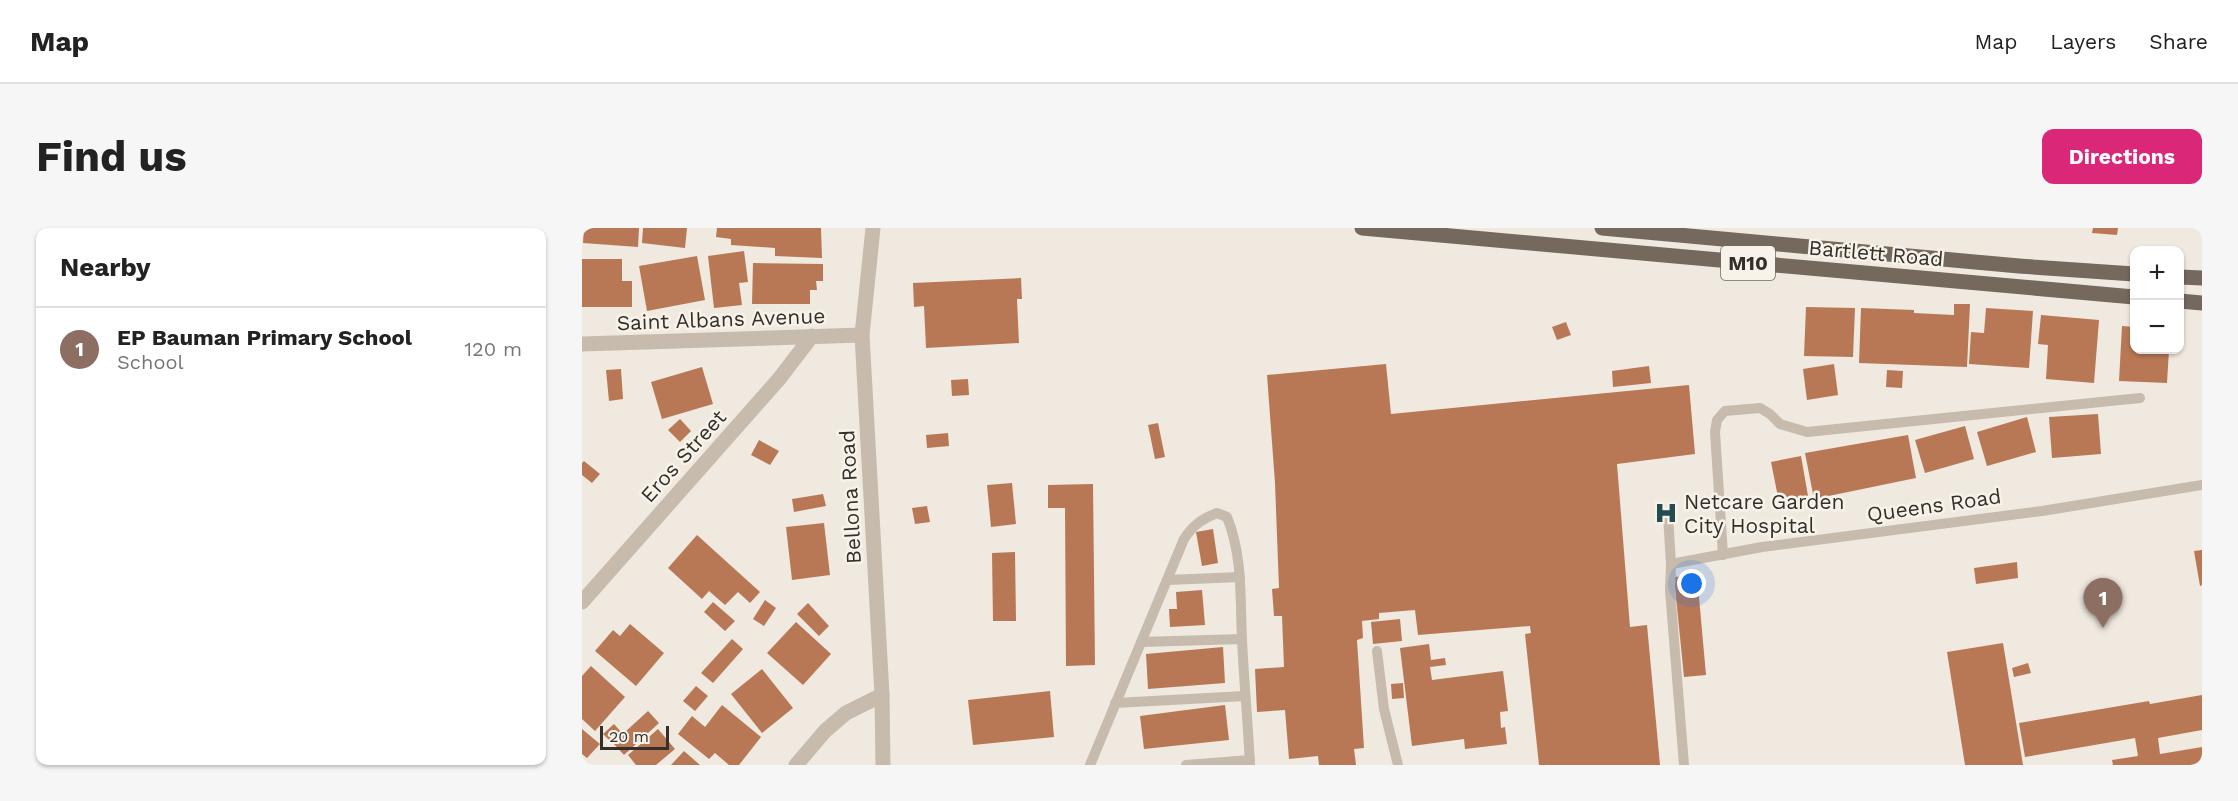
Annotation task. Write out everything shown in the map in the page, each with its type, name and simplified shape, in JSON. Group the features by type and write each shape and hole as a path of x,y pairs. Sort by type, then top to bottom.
{"main road":[{"name":"Bartlett Road","path":"1362,228 2130,297"},
{"name":"Bartlett Road","path":"1602,228 2019,266 2130,274"},
{"path":"2184,277 2202,278"},
{"path":"2184,301 2202,303"}],"street":[{"name":"Bellona Road","path":"873,228 862,335 882,695 883,765"},
{"name":"Saint Albans Avenue","path":"582,344 862,335"},
{"name":"Eros Street","path":"582,602 779,379 812,336"},
{"path":"796,765 825,731 846,713 882,695"}],"lane":[{"path":"1722,555 1715,432 1716,420 1725,411 1760,408 1780,424 1807,432 2140,398"},
{"name":"Queens Road","path":"1671,564 1773,546 2042,511 2202,485"},
{"path":"1090,765 1191,527 1217,513 1227,517 1233,530 1240,577 1250,763 1185,765"},
{"path":"1668,515 1670,590 1684,765"},
{"path":"1167,580 1240,577"},
{"path":"1141,642 1242,639"},
{"path":"1377,651 1384,709 1398,765"},
{"path":"1115,704 1245,696"}],"building":[{"path":"584,228 639,228 638,247 583,243"},
{"path":"643,228 687,228 685,248 642,243"},
{"path":"717,228 821,228 822,258 775,256 775,248 731,245 731,239 716,237"},
{"path":"2093,228 2118,228 2117,235 2092,233"},
{"path":"744,251 748,282 739,283 742,305 714,308 708,256"},
{"path":"697,256 705,300 647,311 639,266"},
{"path":"582,259 622,259 622,281 632,281 632,307 582,307"},
{"path":"753,263 823,264 823,281 816,281 817,290 810,290 810,304 752,304"},
{"path":"1021,278 1022,299 1017,299 1019,343 926,348 924,306 914,307 913,283"},
{"path":"1954,304 1970,304 1967,367 1859,363 1861,308 1914,310 1914,313 1954,315"},
{"path":"1806,307 1855,308 1853,357 1804,356"},
{"path":"1986,308 2033,311 2029,368 1969,364 1971,332 1984,333"},
{"path":"2041,315 2099,320 2094,383 2046,379 2048,345 2038,344"},
{"path":"1566,322 1571,335 1557,340 1552,327"},
{"path":"2122,326 2130,327 2130,354 2169,354 2167,383 2119,381"},
{"path":"1386,364 1391,414 1689,385 1695,454 1617,464 1630,627 1647,625 1660,765 1539,765 1525,634 1531,633 1530,626 1418,635 1415,610 1379,613 1379,619 1362,621 1363,638 1357,640 1364,748 1354,749 1356,765 1319,765 1318,756 1289,759 1285,710 1257,712 1255,669 1284,667 1282,616 1274,616 1272,589 1279,588 1275,483 1267,375"},
{"path":"1834,364 1838,395 1807,400 1803,369"},
{"path":"1649,366 1651,383 1613,387 1612,371"},
{"path":"702,367 713,404 662,419 651,382"},
{"path":"621,369 623,399 609,401 606,370"},
{"path":"1887,370 1903,371 1902,388 1886,387"},
{"path":"968,379 969,395 952,396 951,380"},
{"path":"2098,414 2101,454 2052,458 2049,417"},
{"path":"2027,417 2036,452 1987,466 1977,432"},
{"path":"680,419 691,431 680,442 668,430"},
{"path":"1158,423 1165,457 1155,459 1148,425"},
{"path":"1965,426 1974,459 1925,473 1915,440"},
{"path":"948,433 949,446 927,448 926,435"},
{"path":"1908,435 1916,478 1814,499 1805,453"},
{"path":"759,440 779,451 770,465 751,455"},
{"path":"1801,456 1808,496 1779,502 1771,462"},
{"path":"584,461 600,474 592,483 582,475"},
{"path":"1012,483 1016,524 991,527 987,485"},
{"path":"1093,484 1095,665 1066,666 1065,508 1048,508 1048,485"},
{"path":"823,494 826,506 794,512 792,499"},
{"path":"927,506 930,522 915,524 912,508"},
{"path":"824,523 830,575 792,580 786,527"},
{"path":"1213,529 1218,563 1202,566 1196,532"},
{"path":"697,535 760,592 750,603 738,592 725,605 709,591 702,599 668,568"},
{"path":"2202,550 2202,585 2200,586 2194,551"},
{"path":"1015,552 1016,621 993,621 992,553"},
{"path":"2017,562 2018,578 1976,584 1974,568"},
{"path":"1697,575 1706,675 1684,677 1674,577"},
{"path":"1202,590 1205,625 1170,627 1169,609 1177,609 1176,592"},
{"path":"765,600 776,608 764,626 753,619"},
{"path":"713,602 735,621 725,631 704,612"},
{"path":"808,603 829,626 819,636 797,614"},
{"path":"1400,619 1402,641 1373,644 1371,622"},
{"path":"796,622 831,654 803,685 767,653"},
{"path":"630,624 664,653 636,686 595,651 613,630 620,636"},
{"path":"732,639 743,649 713,683 701,673"},
{"path":"2003,643 2023,765 1965,765 1947,652"},
{"path":"1429,644 1431,660 1445,658 1446,665 1430,667 1432,680 1503,671 1508,711 1500,712 1501,728 1505,727 1507,744 1465,749 1464,739 1412,746 1400,648"},
{"path":"1223,647 1225,683 1148,689 1146,654"},
{"path":"2028,663 2031,673 2014,677 2012,668"},
{"path":"591,666 625,697 595,731 582,719 582,676"},
{"path":"762,669 793,708 762,733 731,694"},
{"path":"1403,683 1404,698 1392,699 1391,684"},
{"path":"696,686 708,696 695,711 683,701"},
{"path":"1050,691 1054,737 973,745 968,700"},
{"path":"2202,695 2202,730 2158,738 2160,754 2202,747 2202,765 2113,765 2112,760 2138,756 2135,738 2025,757 2019,723 2149,701 2150,704"},
{"path":"722,705 761,737 739,765 729,765 715,753 709,759 678,734 692,716 705,727"},
{"path":"1225,705 1229,740 1144,749 1140,716"},
{"path":"648,711 659,723 624,755 613,743"},
{"path":"614,724 622,733 611,742 603,734"},
{"path":"582,729 600,744 587,758 582,754"},
{"path":"658,729 675,749 656,765 636,765 628,755"},
{"path":"684,751 700,765 671,765"}],"place":[{"name":"Netcare Garden City Hospital","path":"1666,513"},
{"name":"EP Bauman Primary School","path":"2103,628"}]}
